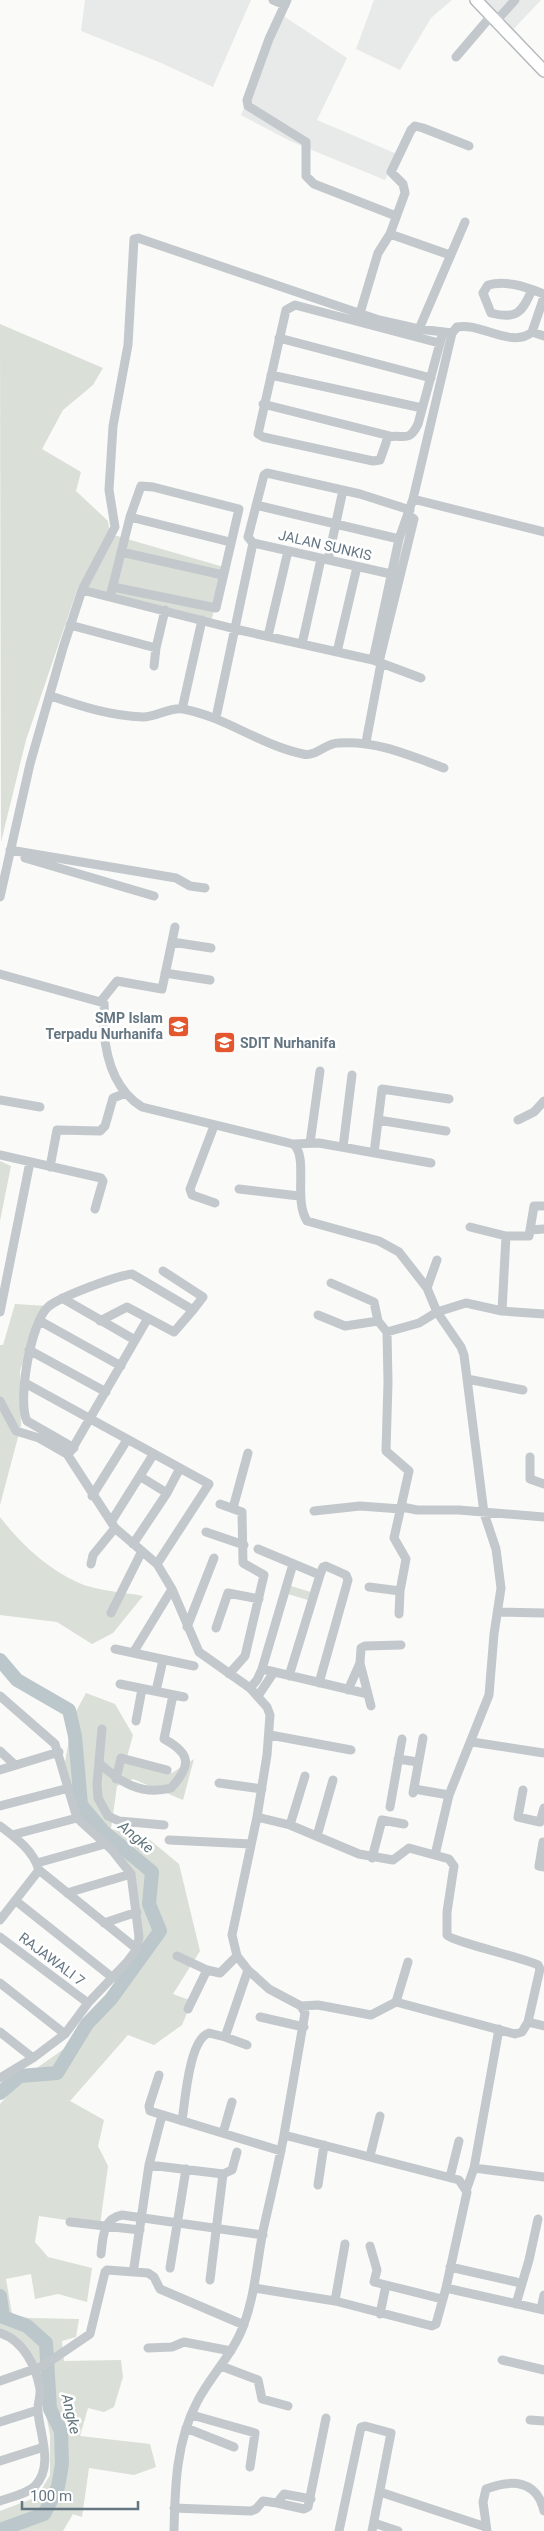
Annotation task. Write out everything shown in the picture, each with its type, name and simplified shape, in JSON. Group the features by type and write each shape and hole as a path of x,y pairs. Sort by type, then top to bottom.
{"main road":[{"path":"476,0 544,71"}],"street":[{"path":"273,0 286,2 246,100 248,106 306,142 306,176 314,184 396,216"},
{"path":"456,58 515,0"},
{"path":"360,313 378,252 390,234 405,190 391,172 411,130 415,126 423,128 469,146"},
{"path":"419,329 464,222"},
{"path":"390,234 450,255"},
{"path":"0,896 30,764 70,625 82,590 115,527 109,490 113,426 128,345 134,239 138,238 360,313 419,329 447,332"},
{"path":"263,404 390,436 404,437 414,433 431,378 439,343 447,332 461,326 523,338 532,332 544,295 532,290 496,282 485,287 483,293 491,313 513,315 518,314 526,305 532,290"},
{"path":"390,436 386,440 382,458 377,461 263,437 258,434 263,404 286,310 292,305 439,343"},
{"path":"366,742 391,574 399,561 399,539 413,499 447,332"},
{"path":"532,332 544,336"},
{"path":"279,338 431,378"},
{"path":"271,375 422,408"},
{"path":"217,713 253,543 248,537 264,475 267,473 343,490 409,512 414,519 399,561 378,662"},
{"path":"82,590 112,592 215,609 239,509 144,485 138,489 112,592"},
{"path":"302,644 343,490"},
{"path":"413,499 544,532"},
{"path":"256,506 399,539"},
{"path":"130,517 230,542"},
{"name":"JALAN SUNKIS","path":"253,543 391,574"},
{"path":"268,636 288,551"},
{"path":"121,552 223,575"},
{"path":"337,652 357,567"},
{"path":"112,592 166,610 234,629 378,662 421,678"},
{"path":"154,666 156,648 166,610"},
{"path":"183,705 202,620"},
{"path":"70,625 156,648"},
{"path":"51,696 88,708 141,717 181,709 216,718 267,744 303,754 311,754 335,743 366,742 444,768"},
{"path":"10,852 176,878 190,886 205,888"},
{"path":"10,852 154,896"},
{"path":"101,1001 117,981 162,989 175,926"},
{"path":"172,942 211,948"},
{"path":"165,973 210,980"},
{"path":"0,974 101,1001 105,1008 104,1029 109,1067 131,1100 142,1107 293,1144 310,1142 431,1163"},
{"path":"310,1142 320,1071"},
{"path":"342,1147 352,1075"},
{"path":"374,1153 382,1089 450,1099"},
{"path":"50,1166 57,1130 100,1131 105,1126 113,1098 126,1093"},
{"path":"0,1100 40,1107"},
{"path":"518,1120 534,1112 544,1101"},
{"path":"378,1120 446,1131"},
{"path":"214,1126 190,1189 192,1195 197,1198 215,1203"},
{"path":"293,1144 298,1148 301,1156 299,1196 307,1222 379,1242 393,1248 404,1256 428,1288 437,1312 460,1347 467,1379 484,1513 496,1549 500,1569 498,1612 494,1634 491,1685 472,1742 449,1795 434,1855"},
{"path":"0,1155 103,1179 95,1209"},
{"path":"0,1312 30,1162"},
{"path":"239,1189 299,1196"},
{"path":"470,1227 506,1236 527,1237 534,1206 544,1206"},
{"path":"530,1230 544,1229"},
{"path":"502,1311 506,1236"},
{"path":"428,1288 437,1260"},
{"path":"100,1321 127,1307 174,1332 203,1297 163,1271"},
{"path":"193,1310 132,1274 62,1298 46,1309 29,1350 24,1383 26,1419 71,1451 92,1496 113,1525 157,1564 172,1589 199,1652 250,1688 270,1714 270,1735 262,1789 232,1935 237,1956 248,1970 268,1989 301,2006 318,2005 371,2015 396,2002 519,2034 528,2022 539,1967 535,1963 449,1938 447,1912 454,1866 449,1859 409,1848 392,1860 372,1858 290,1825 257,1816"},
{"path":"331,1283 374,1302 378,1322 387,1332 388,1382 385,1449 387,1453 409,1470 394,1538 406,1559 400,1591 400,1614"},
{"path":"62,1298 135,1340"},
{"path":"387,1332 419,1323 437,1312 466,1303 502,1311 544,1314"},
{"path":"318,1315 345,1326 378,1322"},
{"path":"71,1451 148,1318"},
{"path":"40,1321 121,1366"},
{"path":"29,1350 106,1392"},
{"path":"467,1379 523,1390"},
{"path":"24,1383 179,1470 209,1484 157,1564"},
{"path":"0,1401 16,1431 71,1451"},
{"path":"92,1496 127,1440"},
{"path":"233,1508 248,1452"},
{"path":"91,1564 94,1555 153,1455"},
{"path":"530,1457 530,1479 544,1484"},
{"path":"133,1544 179,1470"},
{"path":"141,1477 167,1492"},
{"path":"220,1504 242,1512 244,1564 264,1575 245,1656 229,1674"},
{"path":"314,1511 360,1506 417,1510 459,1510 544,1517"},
{"path":"206,1532 244,1545"},
{"path":"258,1549 320,1575"},
{"path":"111,1613 142,1551"},
{"path":"187,1627 214,1558"},
{"path":"250,1688 258,1680 262,1669 293,1564"},
{"path":"289,1676 320,1575 323,1567 326,1566 348,1577 319,1683"},
{"path":"369,1587 400,1591"},
{"path":"133,1653 172,1589"},
{"path":"216,1628 228,1593 259,1599"},
{"path":"498,1612 544,1613"},
{"path":"371,1706 360,1663 360,1650 362,1646 401,1645"},
{"path":"115,1649 194,1666"},
{"path":"156,1692 163,1660"},
{"path":"348,1690 360,1663"},
{"path":"262,1669 368,1694"},
{"path":"258,1696 274,1672"},
{"path":"120,1684 184,1697"},
{"path":"136,1721 142,1689"},
{"path":"99,1763 116,1779 132,1787 160,1791 171,1788 180,1777 186,1764 185,1754 180,1747 164,1739 173,1695"},
{"path":"0,2078 33,2058 65,2034 88,2003 113,1978 137,1949 140,1937 131,1874 105,1844 77,1818 60,1752 51,1739 1,1699"},
{"path":"102,1729 98,1798 108,1816 119,1821 164,1825"},
{"path":"270,1735 351,1750"},
{"path":"423,1738 413,1791 449,1795"},
{"path":"390,1807 402,1739"},
{"path":"472,1742 544,1753"},
{"path":"0,1751 15,1765"},
{"path":"0,1770 60,1752"},
{"path":"116,1779 121,1758 167,1770"},
{"path":"398,1759 418,1762"},
{"path":"290,1825 305,1776"},
{"path":"317,1836 333,1780"},
{"path":"219,1783 262,1789"},
{"path":"0,1806 69,1788"},
{"path":"523,1790 518,1817 540,1822 544,1808"},
{"path":"12,1835 77,1818"},
{"path":"372,1858 382,1820 404,1824"},
{"path":"119,1821 142,1847"},
{"path":"0,1826 24,1845 38,1866 67,1893 137,1949"},
{"path":"169,1840 251,1844"},
{"path":"543,1842 539,1866 544,1867"},
{"path":"0,1920 16,1901 38,1866 105,1844"},
{"path":"67,1893 131,1874"},
{"path":"16,1901 113,1978"},
{"path":"104,1923 137,1912"},
{"name":"RAJAWALI 7","path":"0,1937 88,2003"},
{"path":"177,1956 207,1970 223,1972 237,1956"},
{"path":"396,2002 408,1962"},
{"path":"188,2010 207,1970"},
{"path":"225,2037 248,1970"},
{"path":"0,1983 65,2034"},
{"path":"174,2531 176,2475 186,2428 197,2402 231,2351 244,2325 254,2288 304,2027 305,2013 301,2006"},
{"path":"260,2017 304,2027"},
{"path":"528,2022 544,2026"},
{"path":"254,2288 335,2301 432,2326 436,2324 446,2288 467,2188 474,2168 499,2029"},
{"path":"0,2032 33,2058"},
{"path":"182,2121 192,2060 201,2038 209,2033 247,2045"},
{"path":"159,2074 149,2108 162,2115 281,2151"},
{"path":"223,2133 232,2102"},
{"path":"134,2267 149,2165 162,2115"},
{"path":"370,2156 380,2116"},
{"path":"284,2135 450,2177 459,2180 467,2188"},
{"path":"450,2177 458,2141"},
{"path":"318,2184 324,2145"},
{"path":"149,2165 223,2174 232,2170 237,2152"},
{"path":"474,2168 544,2177"},
{"path":"170,2268 186,2169"},
{"path":"210,2280 223,2174"},
{"path":"101,2254 105,2226 118,2216 141,2217 263,2235"},
{"path":"516,2304 529,2260 538,2219"},
{"path":"70,2222 140,2230"},
{"path":"335,2301 346,2244"},
{"path":"370,2246 377,2270 374,2282 442,2299"},
{"path":"450,2267 516,2282"},
{"path":"0,2381 43,2366 92,2329 105,2272 108,2270 148,2273 154,2277 160,2289 244,2325"},
{"path":"380,2314 386,2285"},
{"path":"446,2288 542,2310 544,2295"},
{"path":"0,2333 11,2336 29,2357 40,2389 38,2410 44,2447 44,2465 35,2486 0,2501"},
{"path":"0,2340 11,2336"},
{"path":"148,2348 172,2347 184,2342 231,2351"},
{"path":"502,2360 544,2370"},
{"path":"221,2366 258,2380 262,2399 288,2406"},
{"path":"0,2422 38,2410"},
{"path":"192,2414 255,2433 250,2467"},
{"path":"174,2508 251,2511 256,2509 263,2501 304,2509 308,2507 326,2418"},
{"path":"530,2420 544,2421"},
{"path":"339,2531 361,2427 363,2426 391,2433 373,2527 398,2531"},
{"path":"186,2428 234,2448"},
{"path":"0,2461 44,2447"},
{"path":"380,2492 486,2529 483,2497 486,2489 493,2486 515,2484 530,2487 539,2494 544,2511"}],"shaded area":[{"path":"85,0 251,0 213,87 159,62 81,31"},
{"path":"374,0 452,0 431,18 400,70 356,49"},
{"path":"476,0 541,0 508,35"},
{"path":"282,15 347,58 317,120 397,154 385,180 290,141 241,115"},
{"path":"0,324 103,368 93,385 63,410 42,449 81,472 76,491 108,521 110,534 227,568 211,621 78,587 26,740 1,842"},
{"path":"0,1161 11,1166 0,1221"},
{"path":"15,1304 48,1306 20,1370 21,1426 0,1505 0,1345 3,1345"},
{"path":"0,1517 35,1555 56,1571 79,1583 94,1588 143,1596 113,1633 92,1644 57,1622 0,1615"},
{"path":"291,1586 314,1593 311,1601 288,1594"},
{"path":"86,1693 115,1704 133,1735 127,1757 172,1773 194,1759 183,1800 133,1779 117,1786 111,1829 150,1840 179,1864 200,1951 173,1994 192,2001 182,2025 154,2045 128,2035 70,2101 104,2120 98,2146 108,2166 100,2225 39,2216 35,2242 48,2257 92,2268 87,2302 58,2294 35,2299 31,2274 6,2279 12,2314 28,2318 79,2319 76,2337 62,2341 64,2361 121,2360 123,2377 114,2407 104,2412 88,2408 80,2436 150,2444 156,2467 134,2475 89,2468 82,2517 73,2514 63,2531 0,2531 0,2511 37,2497 50,2475 50,2435 36,2362 0,2332 0,2104 24,2077 68,2046 139,1963 139,1939 133,1879 114,1856 90,1835 77,1810 65,1762 73,1717"}],"waterway":[{"name":"Angke","path":"0,1660 17,1680 69,1710 75,1736 81,1805 103,1831 152,1872 149,1904 160,1931 111,1999 87,2024 57,2073 20,2076 0,2093"},
{"name":"Angke","path":"0,2296 3,2317 27,2326 46,2343 50,2409 61,2431 62,2464 58,2487 44,2514 0,2530"}],"place":[{"name":"SMP Islam Terpadu Nurhanifa","path":"179,1026"},
{"name":"SDIT Nurhanifa","path":"224,1043"}]}
